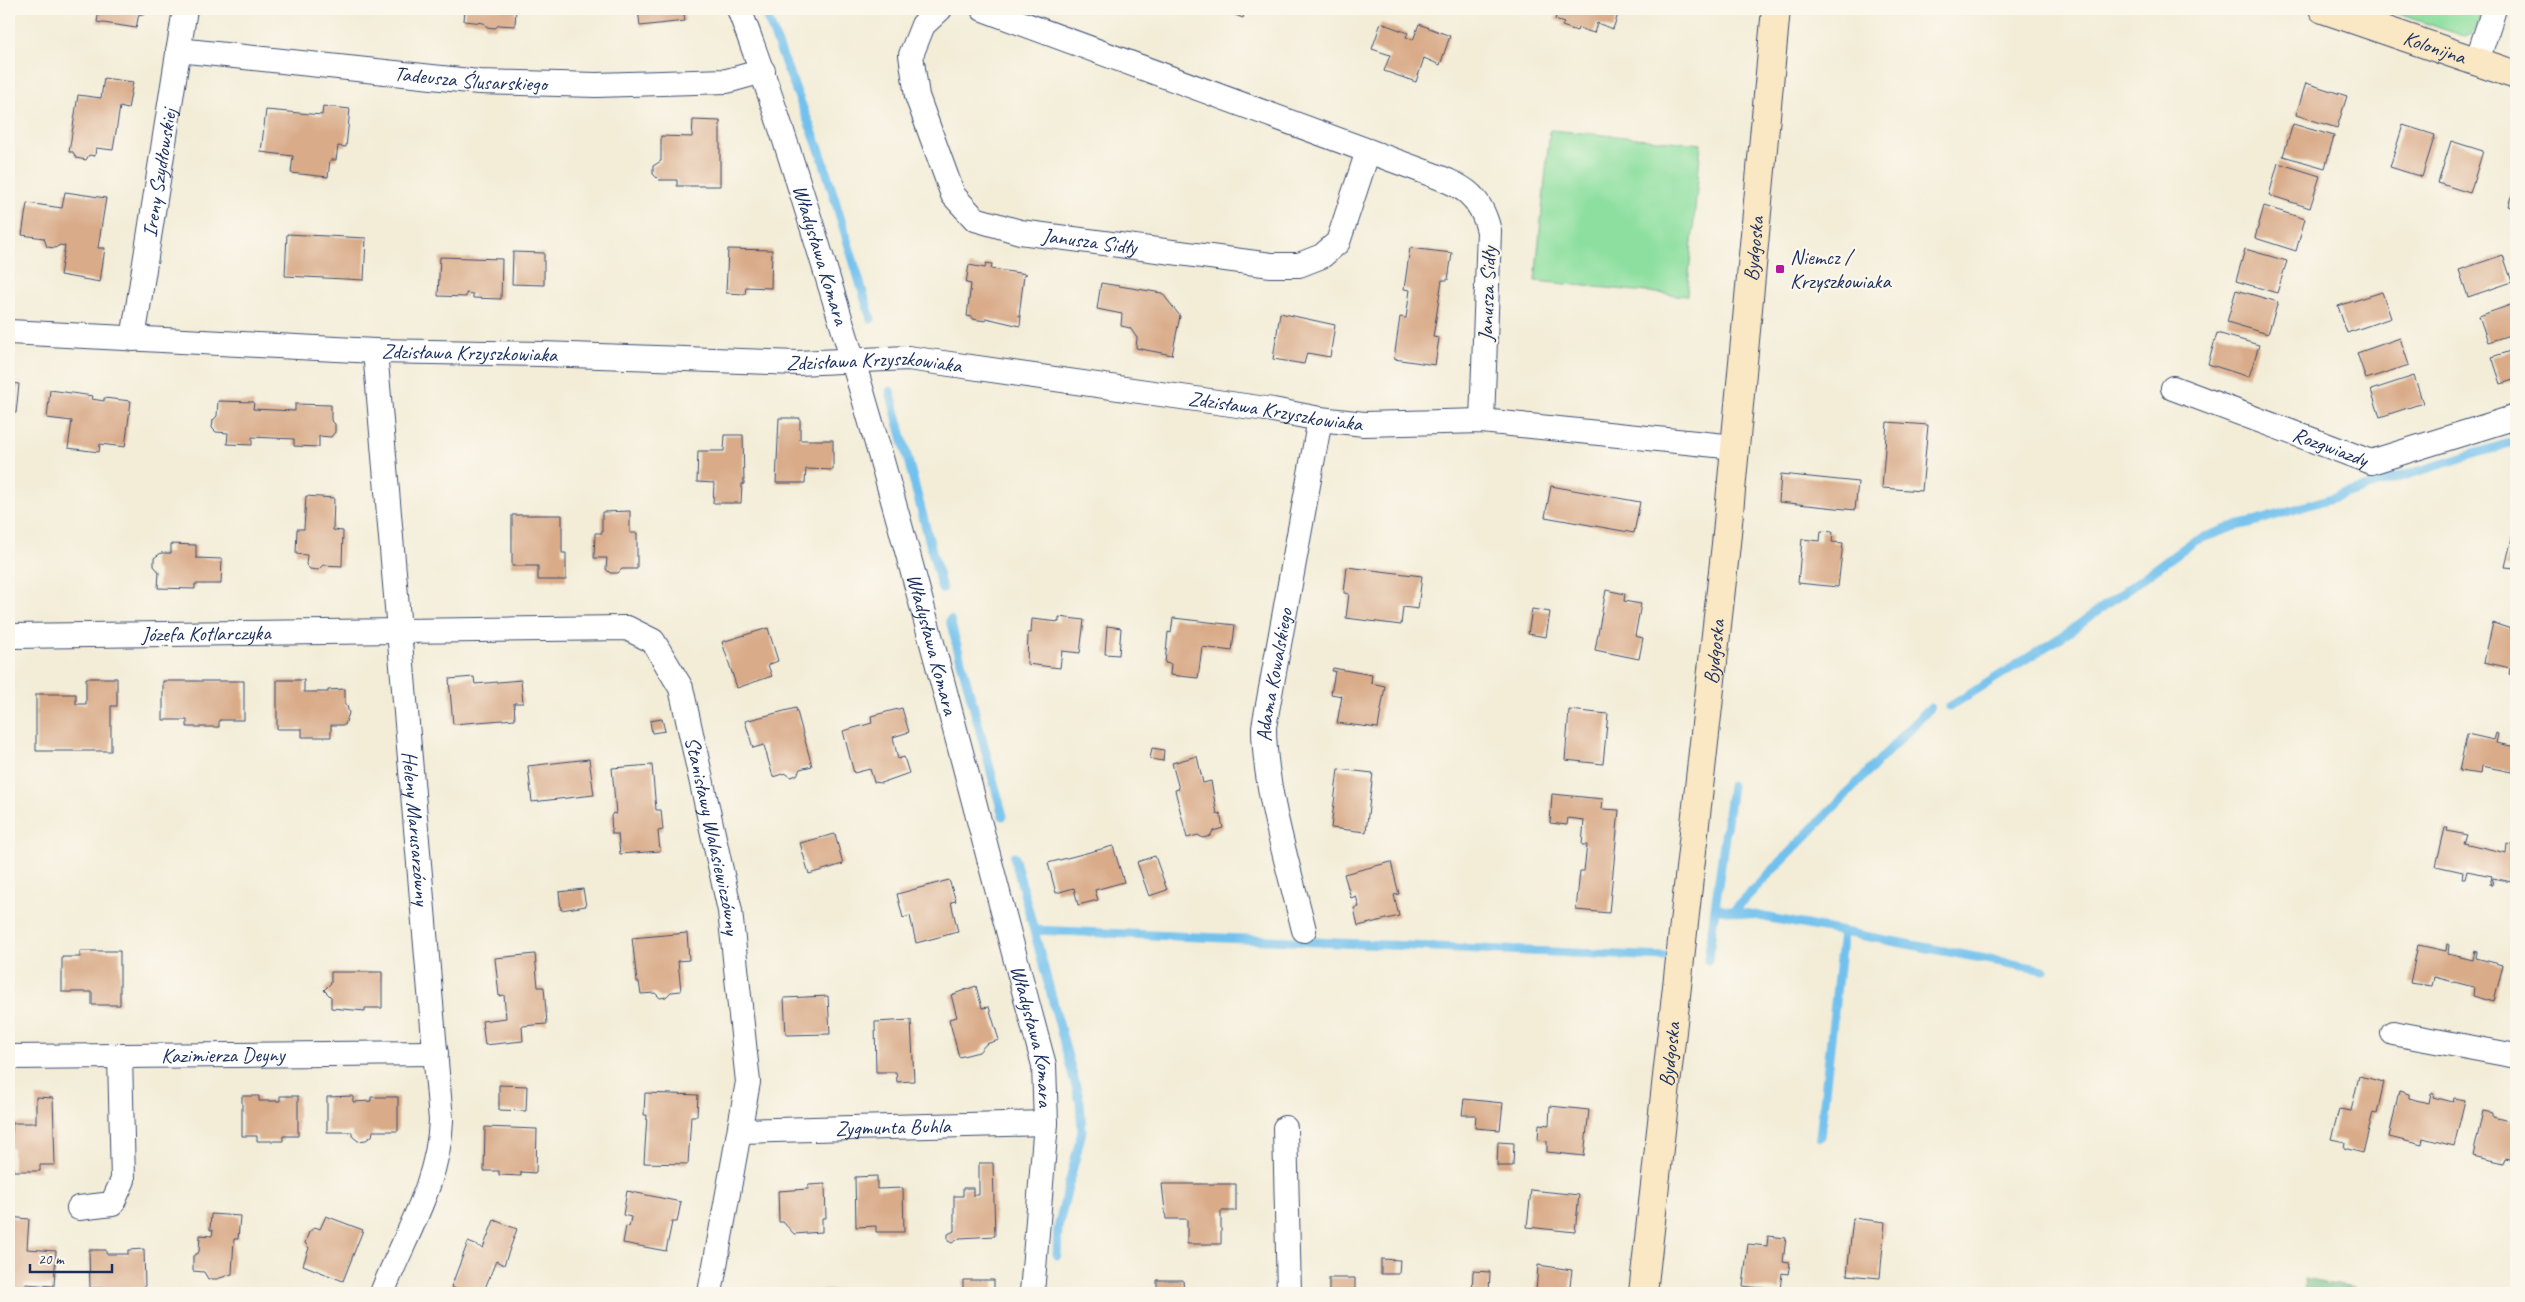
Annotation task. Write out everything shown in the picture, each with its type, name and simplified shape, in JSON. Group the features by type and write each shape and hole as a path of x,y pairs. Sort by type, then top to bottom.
{"street":[{"name":"Ireny Szydłowskiej","path":"132,338 185,9"},
{"name":"Władysława Komara","path":"739,9 763,71 853,359 912,566 1044,1065 1046,1123 1032,1293"},
{"name":"Janusza Sidły","path":"940,9 923,25 911,54 916,96 952,195 975,219 1020,232 1271,265 1298,265 1322,256 1338,242 1368,151"},
{"name":"Janusza Sidły","path":"983,9 1452,182 1471,194 1485,211 1489,231 1482,421"},
{"name":"Bydgoska","path":"1643,1293 1736,447 1776,9"},
{"name":"Kolonijna","path":"2323,9 2516,75"},
{"path":"2477,61 2494,9"},
{"name":"Tadeusza Ślusarskiego","path":"178,50 479,82 596,85 727,81 763,71"},
{"name":"Zdzisława Krzyszkowiaka","path":"9,332 375,351 542,354 797,363 908,358 1263,409 1320,420 1364,424 1482,421 1736,447"},
{"name":"Heleny Marusarzówny","path":"375,351 442,1120 441,1142 428,1190 382,1293"},
{"name":"Rozgwiazdy","path":"2173,388 2371,462 2516,417"},
{"name":"Adama Kowalskiego","path":"1304,930 1273,798 1264,746 1264,727 1320,420"},
{"name":"Stanisławy Walasiewiczówny","path":"400,632 627,628 653,641 681,688 726,885 748,1082 741,1130 710,1293"},
{"name":"Józefa Kotlarczyka","path":"11,636 400,632"},
{"path":"2393,1033 2516,1056"},
{"name":"Kazimierza Deyny","path":"9,1057 436,1053"},
{"path":"79,1208 112,1204 124,1180 120,1056"},
{"name":"Zygmunta Buhla","path":"741,1130 1046,1123"},
{"path":"1284,1128 1289,1293"}],"green space":[{"path":"2383,9 2481,9 2475,30 2469,35 2464,36"},
{"path":"1550,130 1701,144 1687,296 1535,281"},
{"path":"2304,1279 2382,1293 2305,1293"}],"building":[{"path":"99,9 145,9 144,15 139,14 136,28 97,22"},
{"path":"283,9 298,9 298,12 283,12"},
{"path":"465,9 516,9 515,26 499,25 495,28 487,27 484,23 464,21"},
{"path":"638,9 683,9 685,21 640,26"},
{"path":"1220,9 1246,9 1243,18"},
{"path":"1558,9 1620,9 1613,29 1597,23 1594,33 1578,28 1577,31 1562,26 1564,23 1555,20"},
{"path":"1381,23 1408,33 1406,37 1413,40 1419,24 1450,36 1440,65 1424,58 1416,82 1384,71 1390,55 1372,49"},
{"path":"104,78 133,82 128,109 120,107 113,150 96,148 95,156 89,155 86,160 76,158 73,152 69,152 78,95 101,98"},
{"path":"2306,83 2347,96 2337,128 2296,115"},
{"path":"323,106 350,109 346,147 338,146 336,160 330,160 328,177 291,173 293,156 261,152 266,110 322,115"},
{"path":"693,120 720,121 720,186 677,186 677,180 659,180 653,174 653,166 661,161 661,136 692,137"},
{"path":"2293,124 2334,136 2325,168 2283,156"},
{"path":"2403,125 2435,135 2422,177 2390,167"},
{"path":"2451,141 2483,151 2470,193 2438,183"},
{"path":"2278,163 2320,176 2310,208 2269,195"},
{"path":"2516,181 2516,209 2508,206"},
{"path":"65,192 106,198 98,248 105,248 100,282 60,275 65,246 47,247 44,238 22,235 27,203 62,208"},
{"path":"2264,206 2305,219 2296,251 2255,238"},
{"path":"287,234 366,238 364,280 285,276"},
{"path":"1410,248 1452,253 1448,280 1442,280 1433,337 1439,338 1435,365 1394,359 1400,317 1406,318 1410,290 1404,289"},
{"path":"728,249 772,250 771,288 746,287 745,294 726,293"},
{"path":"2245,249 2287,261 2277,293 2236,281"},
{"path":"513,252 544,253 544,285 512,284"},
{"path":"2503,255 2512,282 2468,297 2459,270"},
{"path":"440,257 502,259 501,299 473,298 473,294 466,293 466,297 438,296"},
{"path":"986,263 992,264 991,269 1027,274 1024,275 1019,316 1021,316 1020,326 986,318 986,321 972,319 972,317 967,316 971,284 966,283 969,265 985,268"},
{"path":"1101,283 1162,293 1180,316 1172,355 1136,348 1137,338 1130,328 1121,326 1122,314 1097,309"},
{"path":"2236,290 2278,302 2268,334 2227,322"},
{"path":"2382,292 2391,318 2347,333 2338,306"},
{"path":"2516,303 2516,333 2488,342 2479,316"},
{"path":"1280,313 1335,325 1330,357 1307,353 1304,364 1273,359"},
{"path":"2217,333 2259,345 2249,377 2208,364"},
{"path":"2400,338 2409,365 2366,379 2357,353"},
{"path":"2516,349 2516,379 2501,384 2492,357"},
{"path":"2414,376 2423,403 2380,417 2371,390"},
{"path":"9,383 19,384 16,413 9,412"},
{"path":"50,390 93,396 92,399 104,401 104,398 131,401 125,447 100,444 99,452 68,448 72,421 47,418"},
{"path":"218,401 254,402 253,409 295,411 295,404 331,405 331,420 335,424 335,432 331,437 319,436 319,447 294,446 294,439 252,437 252,445 227,444 228,433 216,432 212,428 213,420 217,416"},
{"path":"779,418 800,418 800,440 833,440 833,470 806,469 805,483 776,483"},
{"path":"1887,422 1928,425 1922,491 1882,488"},
{"path":"725,435 743,435 744,484 742,484 741,503 713,503 714,483 697,482 698,451 724,451"},
{"path":"1781,474 1858,482 1855,510 1779,502"},
{"path":"1551,486 1640,502 1634,533 1545,517"},
{"path":"306,496 334,498 333,530 343,531 342,566 323,565 318,570 310,569 306,565 307,555 296,554 297,529 304,529"},
{"path":"630,511 630,533 637,533 637,569 622,569 618,573 610,573 606,569 607,558 594,558 595,533 602,533 602,512"},
{"path":"512,515 562,515 562,553 566,553 566,580 538,580 538,566 512,566"},
{"path":"2514,529 2516,530 2516,568 2505,567"},
{"path":"1821,531 1833,532 1832,542 1843,543 1838,587 1798,583 1802,539 1820,541"},
{"path":"171,544 196,545 196,558 222,559 221,584 195,584 195,589 158,588 159,572 154,566 154,558 161,553 171,553"},
{"path":"1347,567 1422,576 1418,609 1403,607 1401,625 1346,618 1349,594 1344,593"},
{"path":"1606,590 1625,594 1624,601 1641,604 1635,636 1643,638 1639,659 1595,650"},
{"path":"1532,609 1550,612 1546,637 1528,634"},
{"path":"1059,617 1084,620 1080,653 1062,651 1060,668 1027,664 1028,633 1031,633 1032,619 1059,622"},
{"path":"1173,618 1235,625 1232,651 1202,647 1198,678 1170,675 1171,664 1165,663 1168,632 1171,633"},
{"path":"2493,623 2514,630 2512,639 2516,640 2516,667 2514,667 2512,675 2509,674 2510,668 2484,662"},
{"path":"1107,626 1121,628 1119,655 1105,654"},
{"path":"768,628 778,661 768,665 772,676 737,688 722,642"},
{"path":"1333,668 1372,675 1371,683 1385,686 1378,728 1337,723 1342,696 1331,694 1335,671 1332,671"},
{"path":"474,677 475,684 521,680 523,703 514,703 515,719 453,724 449,679"},
{"path":"86,678 117,678 117,706 111,706 111,751 36,751 36,694 76,694 76,704 86,704"},
{"path":"277,680 304,680 304,692 328,692 328,690 345,689 345,705 349,713 345,725 331,725 331,737 302,737 302,729 277,729"},
{"path":"163,681 244,681 244,720 219,720 219,727 187,727 187,720 163,720"},
{"path":"796,708 812,766 800,769 797,775 791,777 785,773 773,777 764,745 753,748 745,721"},
{"path":"902,708 909,732 893,737 898,759 904,757 909,773 881,783 874,782 870,769 854,773 843,731 872,723 871,716"},
{"path":"1569,710 1608,714 1603,764 1565,760"},
{"path":"662,719 665,731 652,733 650,721"},
{"path":"2496,733 2498,734 2496,743 2516,747 2516,773 2482,766 2481,774 2459,771 2467,734 2494,740"},
{"path":"1152,748 1164,750 1163,761 1150,759"},
{"path":"1197,756 1203,783 1211,781 1217,814 1220,813 1223,828 1213,831 1210,836 1203,838 1198,835 1187,838 1175,790 1179,789 1172,763"},
{"path":"589,759 594,795 532,802 528,766"},
{"path":"652,765 656,810 661,810 663,830 658,831 660,851 620,854 618,834 612,834 611,816 613,813 616,814 612,768"},
{"path":"1338,769 1373,773 1366,832 1331,828"},
{"path":"1552,794 1603,799 1602,809 1619,810 1609,913 1576,910 1580,871 1584,871 1587,845 1582,845 1584,820 1568,818 1567,825 1550,823"},
{"path":"2445,828 2448,828 2447,831 2467,835 2464,843 2506,853 2507,844 2516,846 2516,883 2493,878 2492,885 2490,885 2492,876 2467,871 2465,879 2462,879 2463,872 2436,866"},
{"path":"835,834 843,864 809,874 800,843"},
{"path":"1113,846 1124,882 1095,890 1098,900 1078,905 1074,888 1056,893 1048,863"},
{"path":"1155,856 1167,890 1149,896 1137,862"},
{"path":"1391,862 1399,894 1394,895 1399,916 1358,926 1354,908 1359,907 1356,896 1351,898 1344,874"},
{"path":"949,880 956,901 951,902 958,932 916,943 910,916 903,918 897,894"},
{"path":"583,889 586,906 561,910 559,892"},
{"path":"687,933 689,960 678,961 681,991 671,992 666,997 660,998 655,993 641,994 639,982 637,982 632,938"},
{"path":"2447,944 2449,945 2448,954 2473,960 2475,951 2477,952 2476,958 2503,965 2494,1002 2473,996 2474,987 2434,977 2432,986 2410,983 2418,945 2446,951"},
{"path":"80,951 120,951 120,1005 92,1005 92,992 62,992 62,957 80,957"},
{"path":"535,954 538,987 544,987 547,1024 522,1026 523,1041 485,1045 482,1021 506,1018 504,995 499,996 495,958"},
{"path":"331,972 382,972 382,1008 365,1008 365,1011 331,1008 331,997 324,990 331,983"},
{"path":"976,986 982,1008 989,1007 999,1040 986,1044 979,1052 959,1057 949,1019 957,1017 951,995"},
{"path":"828,996 830,1034 786,1035 784,998"},
{"path":"911,1020 914,1081 897,1082 896,1072 876,1072 875,1022"},
{"path":"2359,1076 2384,1082 2377,1113 2373,1112 2363,1153 2344,1148 2345,1142 2331,1139 2339,1109 2351,1111"},
{"path":"499,1085 527,1086 526,1111 499,1110"},
{"path":"2399,1091 2409,1094 2409,1098 2429,1103 2431,1093 2434,1093 2433,1097 2453,1102 2454,1098 2465,1100 2454,1146 2423,1138 2422,1145 2389,1137"},
{"path":"645,1093 698,1095 697,1116 691,1116 688,1164 644,1163 647,1115 644,1115"},
{"path":"242,1096 259,1096 259,1101 280,1101 280,1096 298,1096 298,1136 283,1136 283,1141 257,1141 257,1136 242,1136"},
{"path":"353,1096 353,1102 371,1101 371,1097 398,1097 398,1131 373,1131 372,1136 366,1140 358,1141 352,1136 352,1132 327,1132 327,1097"},
{"path":"36,1097 53,1098 55,1165 40,1165 40,1171 13,1171 13,1149 10,1147 13,1123 36,1123"},
{"path":"1464,1099 1503,1103 1500,1130 1475,1128 1476,1115 1462,1115"},
{"path":"1550,1106 1589,1110 1584,1156 1547,1152 1547,1141 1538,1140 1539,1124 1549,1125"},
{"path":"2516,1109 2516,1160 2505,1158 2503,1163 2473,1156 2483,1111 2493,1113 2493,1117 2513,1122"},
{"path":"485,1127 537,1129 536,1173 521,1172 521,1176 499,1175 499,1171 484,1171"},
{"path":"1498,1142 1514,1143 1513,1166 1497,1166"},
{"path":"979,1163 993,1163 995,1236 960,1238 952,1243 948,1241 948,1234 954,1231 954,1196 963,1196 963,1188 973,1188 973,1195 979,1195"},
{"path":"877,1176 877,1189 903,1188 904,1232 876,1232 876,1226 856,1227 855,1177"},
{"path":"825,1184 826,1218 822,1218 822,1232 794,1234 783,1222 779,1222 778,1191 808,1189 808,1185"},
{"path":"1162,1184 1236,1184 1236,1211 1221,1211 1221,1244 1187,1244 1187,1219 1166,1219"},
{"path":"1531,1190 1579,1195 1575,1232 1527,1227"},
{"path":"627,1191 681,1202 677,1222 672,1222 666,1251 623,1243 626,1226 629,1227 631,1217 623,1215"},
{"path":"211,1214 240,1216 238,1239 234,1239 232,1274 217,1279 208,1279 204,1272 193,1271 193,1256 199,1252 200,1235 212,1236 213,1230 210,1230"},
{"path":"326,1216 363,1230 343,1281 303,1265 309,1248 305,1243 309,1232 315,1227 320,1229"},
{"path":"9,1217 29,1219 27,1249 56,1251 54,1286 25,1284 24,1292 9,1291"},
{"path":"1853,1218 1885,1222 1880,1278 1847,1275"},
{"path":"494,1220 517,1229 504,1265 496,1261 483,1293 467,1293 451,1287 468,1242 483,1248"},
{"path":"1768,1236 1786,1238 1783,1262 1790,1263 1788,1274 1782,1273 1780,1290 1743,1286 1748,1244 1767,1246"},
{"path":"144,1249 145,1288 131,1288 131,1293 103,1293 103,1288 90,1288 89,1250 106,1250 106,1254 128,1254 128,1250"},
{"path":"1381,1259 1400,1260 1399,1274 1381,1274"},
{"path":"1538,1265 1572,1270 1569,1293 1536,1293"},
{"path":"1473,1271 1490,1272 1489,1293 1472,1293"},
{"path":"1329,1278 1355,1278 1355,1291 1375,1291 1375,1293 1329,1293"},
{"path":"963,1280 994,1280 994,1293 967,1293 968,1291 963,1291"},
{"path":"1157,1280 1183,1280 1184,1293 1157,1293"},
{"path":"845,1290 845,1293 788,1293 788,1291"}],"waterway":[{"path":"764,9 821,154 871,319"},
{"path":"890,391 942,589"},
{"path":"1949,707 2066,634 2194,541 2235,526 2254,522 2516,441"},
{"path":"950,620 1003,816"},
{"path":"1708,960 1715,908 1733,911 1930,708"},
{"path":"1715,908 1732,786"},
{"path":"1014,856 1080,1102 1082,1131 1058,1228 1057,1255"},
{"path":"1733,911 2044,970"},
{"path":"1034,930 1666,957"},
{"path":"1820,1137 1843,932"}],"place":[{"name":"Niemcz / Krzyszkowiaka","path":"1780,269"}]}
